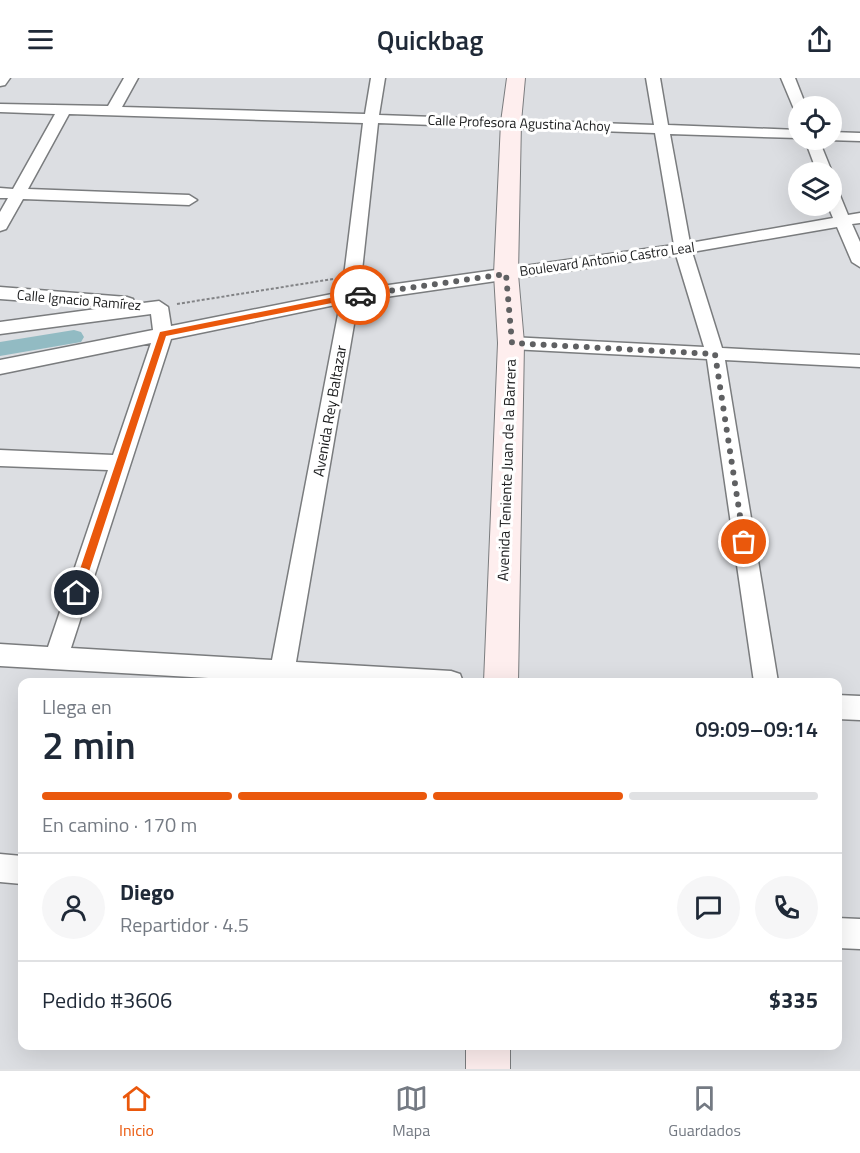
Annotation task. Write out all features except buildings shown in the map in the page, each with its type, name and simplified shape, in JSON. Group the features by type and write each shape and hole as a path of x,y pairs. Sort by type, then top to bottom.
{"street":[{"path":"0,82 3,78"},
{"path":"0,108 113,110 131,78"},
{"name":"Avenida Rey Baltazar","path":"282,672 352,286 371,119 378,78"},
{"name":"Avenida Teniente Juan de la Barrera","path":"501,678 512,343 506,274 511,122 516,78"},
{"path":"653,78 683,249 715,354 765,678"},
{"path":"788,78 795,96"},
{"path":"0,226 65,109"},
{"name":"Calle Profesora Agustina Achoy","path":"113,110 511,122 788,134"},
{"path":"842,136 860,137"},
{"path":"0,194 189,200"},
{"path":"840,216 860,262"},
{"name":"Boulevard Antonio Castro Leal","path":"0,367 163,334 352,286 506,274 683,249 860,218"},
{"name":"Calle Ignacio Ramírez","path":"0,293 58,296 159,307"},
{"path":"0,328 159,307 163,334 56,658"},
{"path":"512,343 860,361"},
{"path":"0,458 121,463"},
{"path":"0,655 383,678"},
{"path":"842,707 860,708"},
{"path":"0,868 18,870"},
{"path":"842,933 860,934"},
{"path":"488,1050 488,1069"}],"path":[{"path":"159,307 352,286"}],"waterway":[{"path":"0,349 74,337"}],"way so far":[{"path":"360,295 506,274 512,343 715,354 744,542"}],"route":[{"path":"77,593 163,334 360,295"}]}
